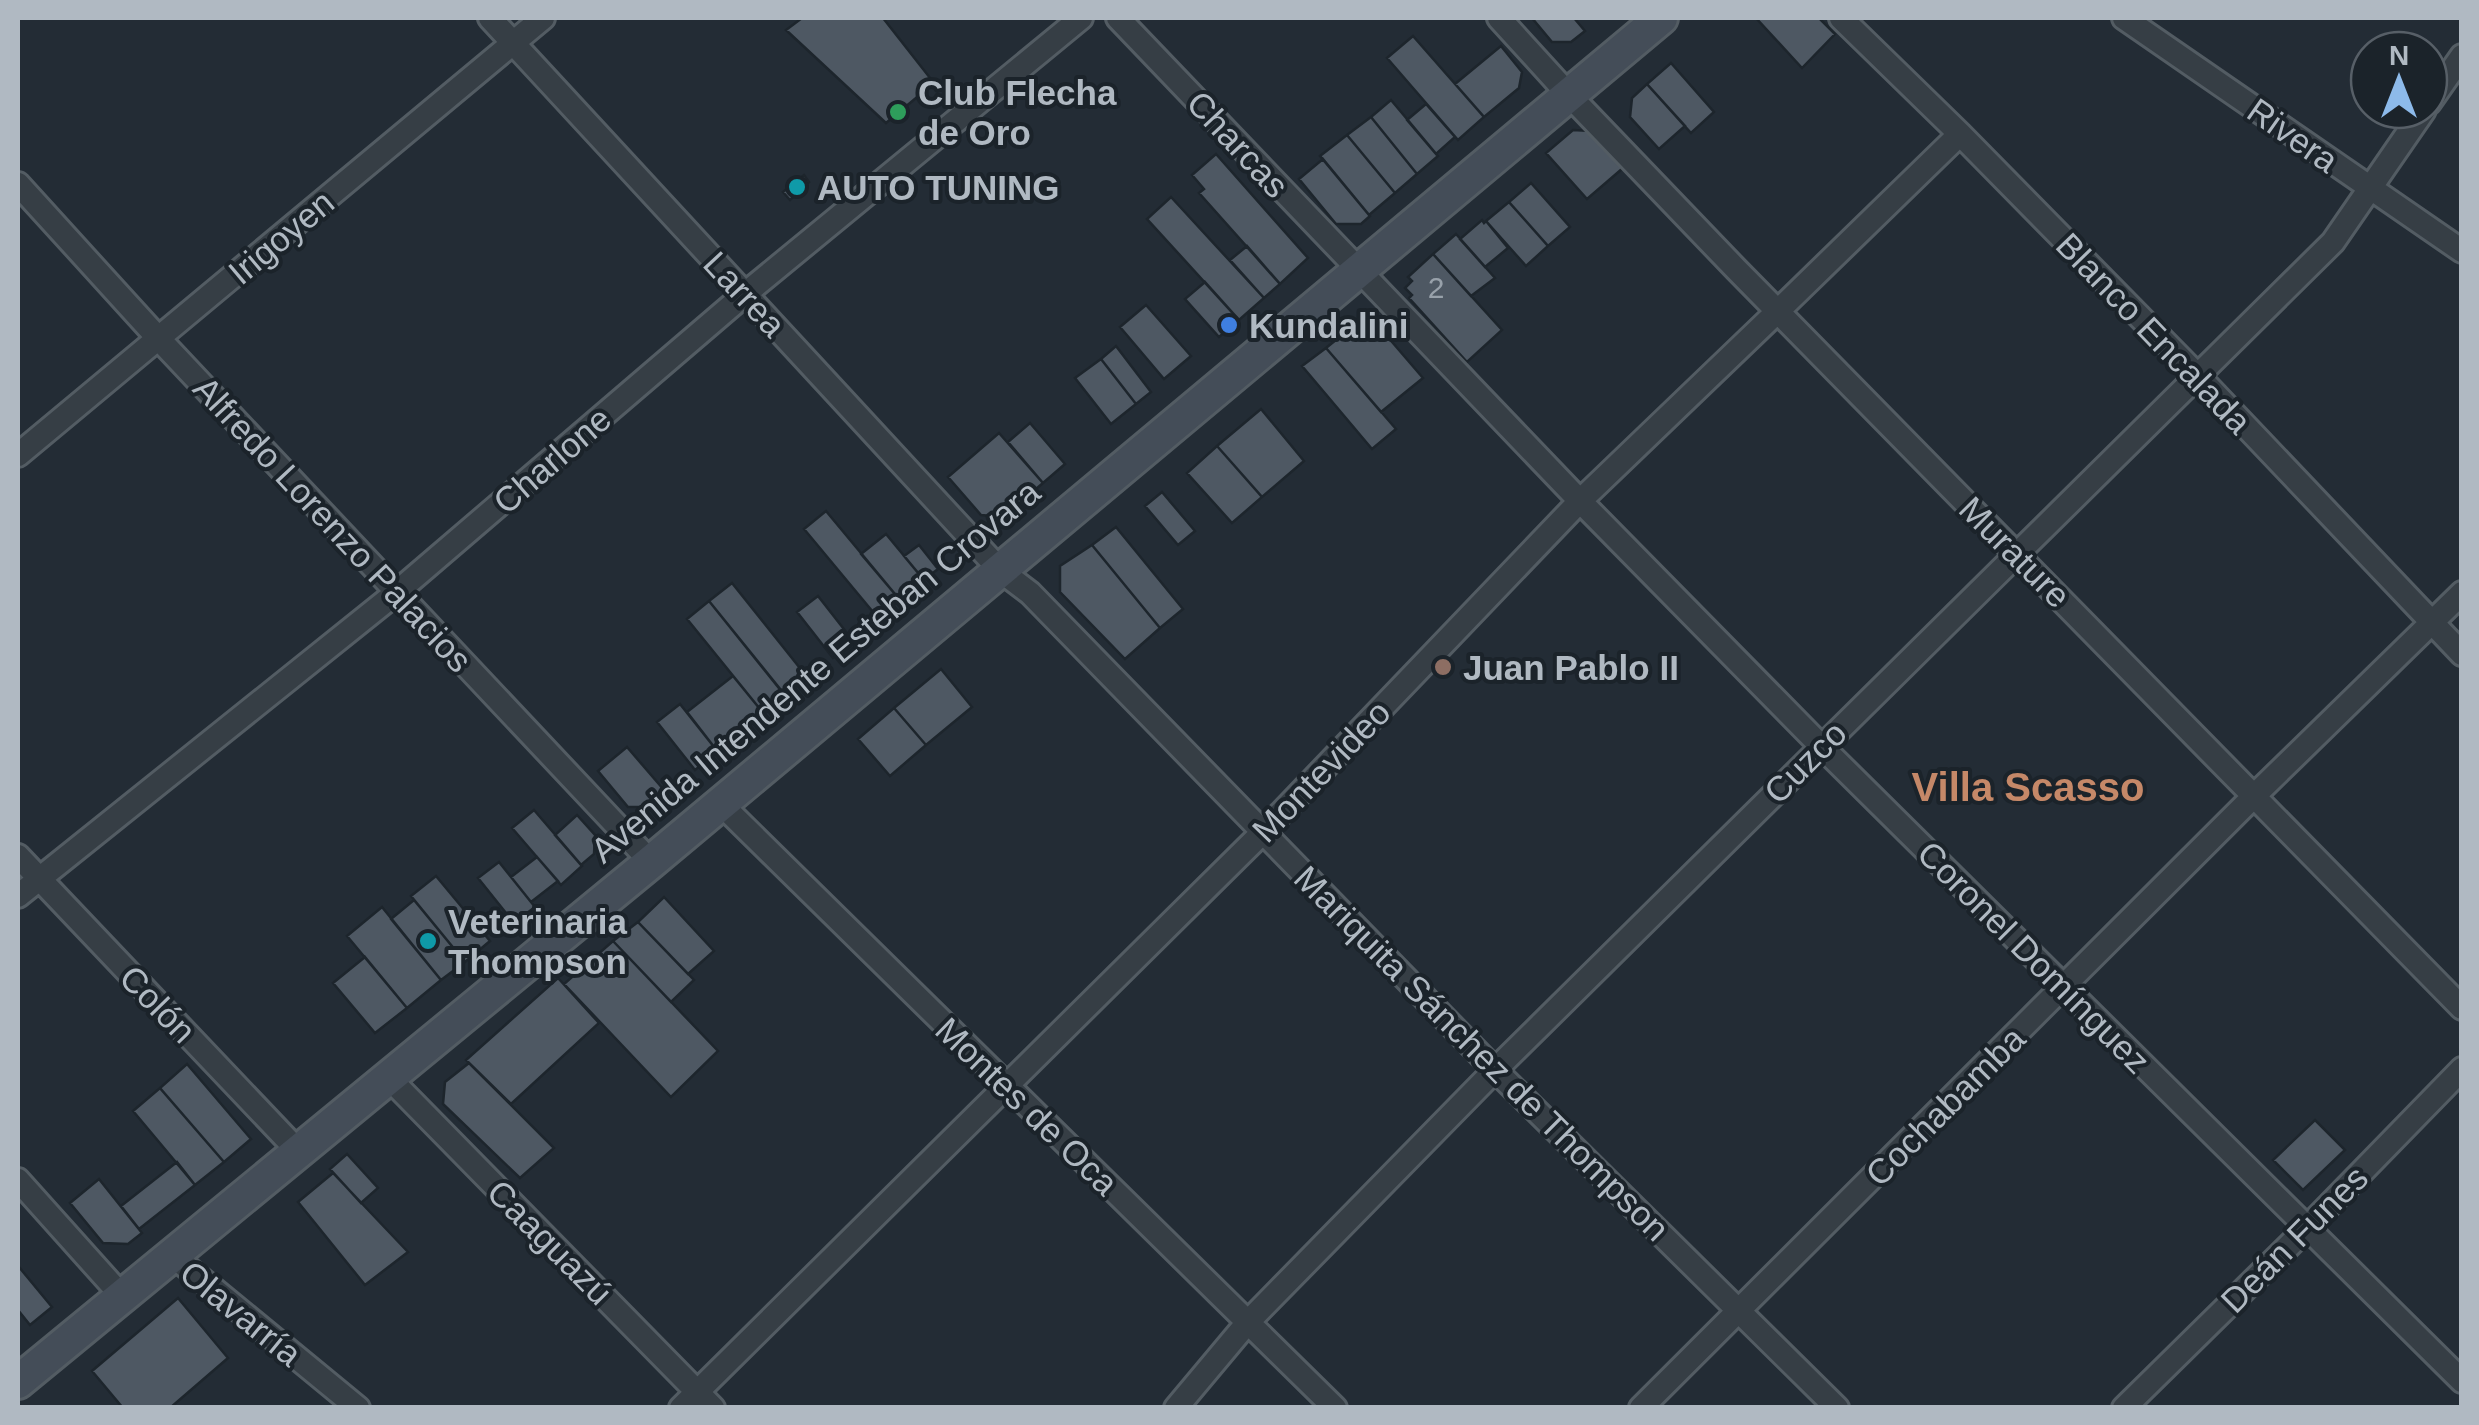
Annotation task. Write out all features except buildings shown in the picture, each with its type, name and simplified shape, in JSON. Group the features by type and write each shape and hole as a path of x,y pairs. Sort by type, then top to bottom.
{"main road":[{"name":"Avenida Intendente Esteban Crovara","path":"18,1382 650,862 1660,18"}],"street":[{"name":"Larrea","path":"490,18 1001,570"},
{"name":"Irigoyen","path":"18,455 543,18"},
{"name":"Charlone","path":"18,896 396,593 745,294 1081,18"},
{"name":"Charcas","path":"1118,18 1358,271"},
{"name":"Murature","path":"1499,18 1778,312 2462,1008"},
{"name":"Blanco Encalada","path":"1841,18 2198,376 2462,654"},
{"name":"Rivera","path":"2124,18 2462,252"},
{"name":"Cuzco","path":"1176,1408 1248,1322 1495,1070 2332,242 2410,130"},
{"name":"Montevideo","path":"697,1402 1005,1085 1262,833 1580,500 1960,134"},
{"name":"Alfredo Lorenzo Palacios","path":"18,184 650,862"},
{"name":"Coronel Domínguez","path":"1358,271 1822,746 2462,1381"},
{"name":"Mariquita Sánchez de Thompson","path":"1001,570 1030,593 1495,1070 1838,1408"},
{"name":"Cochabamba","path":"1642,1408 2462,592"},
{"name":"Montes de Oca","path":"720,803 1334,1408"},
{"name":"Colón","path":"18,856 298,1151"},
{"name":"Deán Funes","path":"2124,1408 2462,1069"},
{"name":"Caaguazú","path":"388,1077 697,1402"},
{"path":"18,1180 121,1295"},
{"name":"Olavarría","path":"172,1256 358,1408"}],"place":[{"name":"Club Flecha de Oro","path":"898,112"},
{"name":"AUTO TUNING","path":"797,187"},
{"name":"Kundalini","path":"1229,325"},
{"name":"Juan Pablo II","path":"1443,667"},
{"name":"Veterinaria Thompson","path":"428,941"}],"district":[{"name":"Villa Scasso","path":"2028,787"}]}
